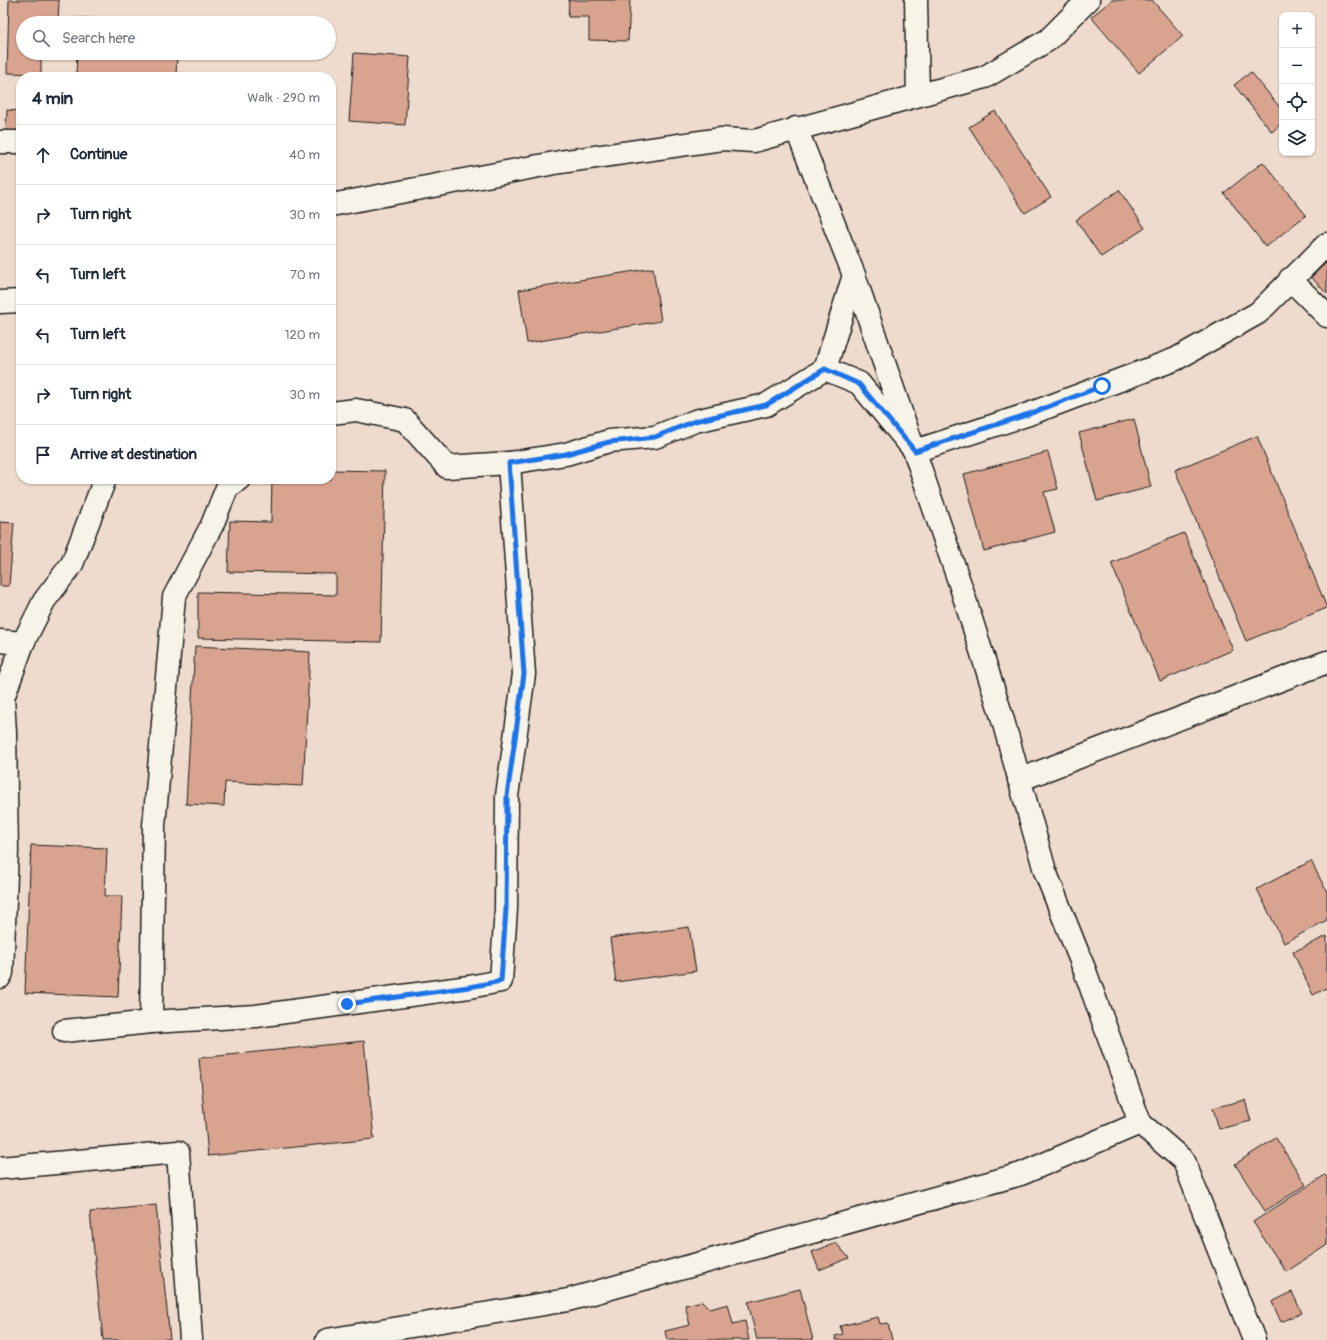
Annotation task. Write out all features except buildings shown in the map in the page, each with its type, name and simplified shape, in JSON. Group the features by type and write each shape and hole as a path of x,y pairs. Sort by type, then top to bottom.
{"street":[{"path":"916,0 918,95"},
{"path":"336,203 560,162 722,139 754,141 796,128 985,77 1048,40 1088,0"},
{"path":"796,128 854,275 963,594 1045,871 1085,971 1140,1123 1184,1161 1222,1254 1254,1340"},
{"path":"0,142 16,142"},
{"path":"915,451 1029,414 1176,358 1258,313 1290,279 1327,244"},
{"path":"336,412 356,410 405,420 447,467 509,463 566,454 609,442 655,437 695,421 766,405 825,369 854,275"},
{"path":"1290,279 1327,316"},
{"path":"0,302 16,301"},
{"path":"825,369 859,384 915,451"},
{"path":"64,1031 151,1022 256,1016 469,987 501,981 506,909 507,796 524,674 509,463"},
{"path":"0,977 2,973 7,851 3,698 23,643 44,601 72,564 103,484"},
{"path":"151,1022 154,826 174,597 212,525 227,488 232,484"},
{"path":"0,641 23,643"},
{"path":"1019,780 1327,662"},
{"path":"327,1340 568,1300 1021,1174 1140,1123"},
{"path":"0,1168 178,1152 191,1340"}],"route":[{"path":"347,1004 469,987 501,981 506,909 507,796 524,674 509,463 566,454 609,442 655,437 695,421 766,405 825,369 859,384 915,451 1029,414 1102,386"}]}
